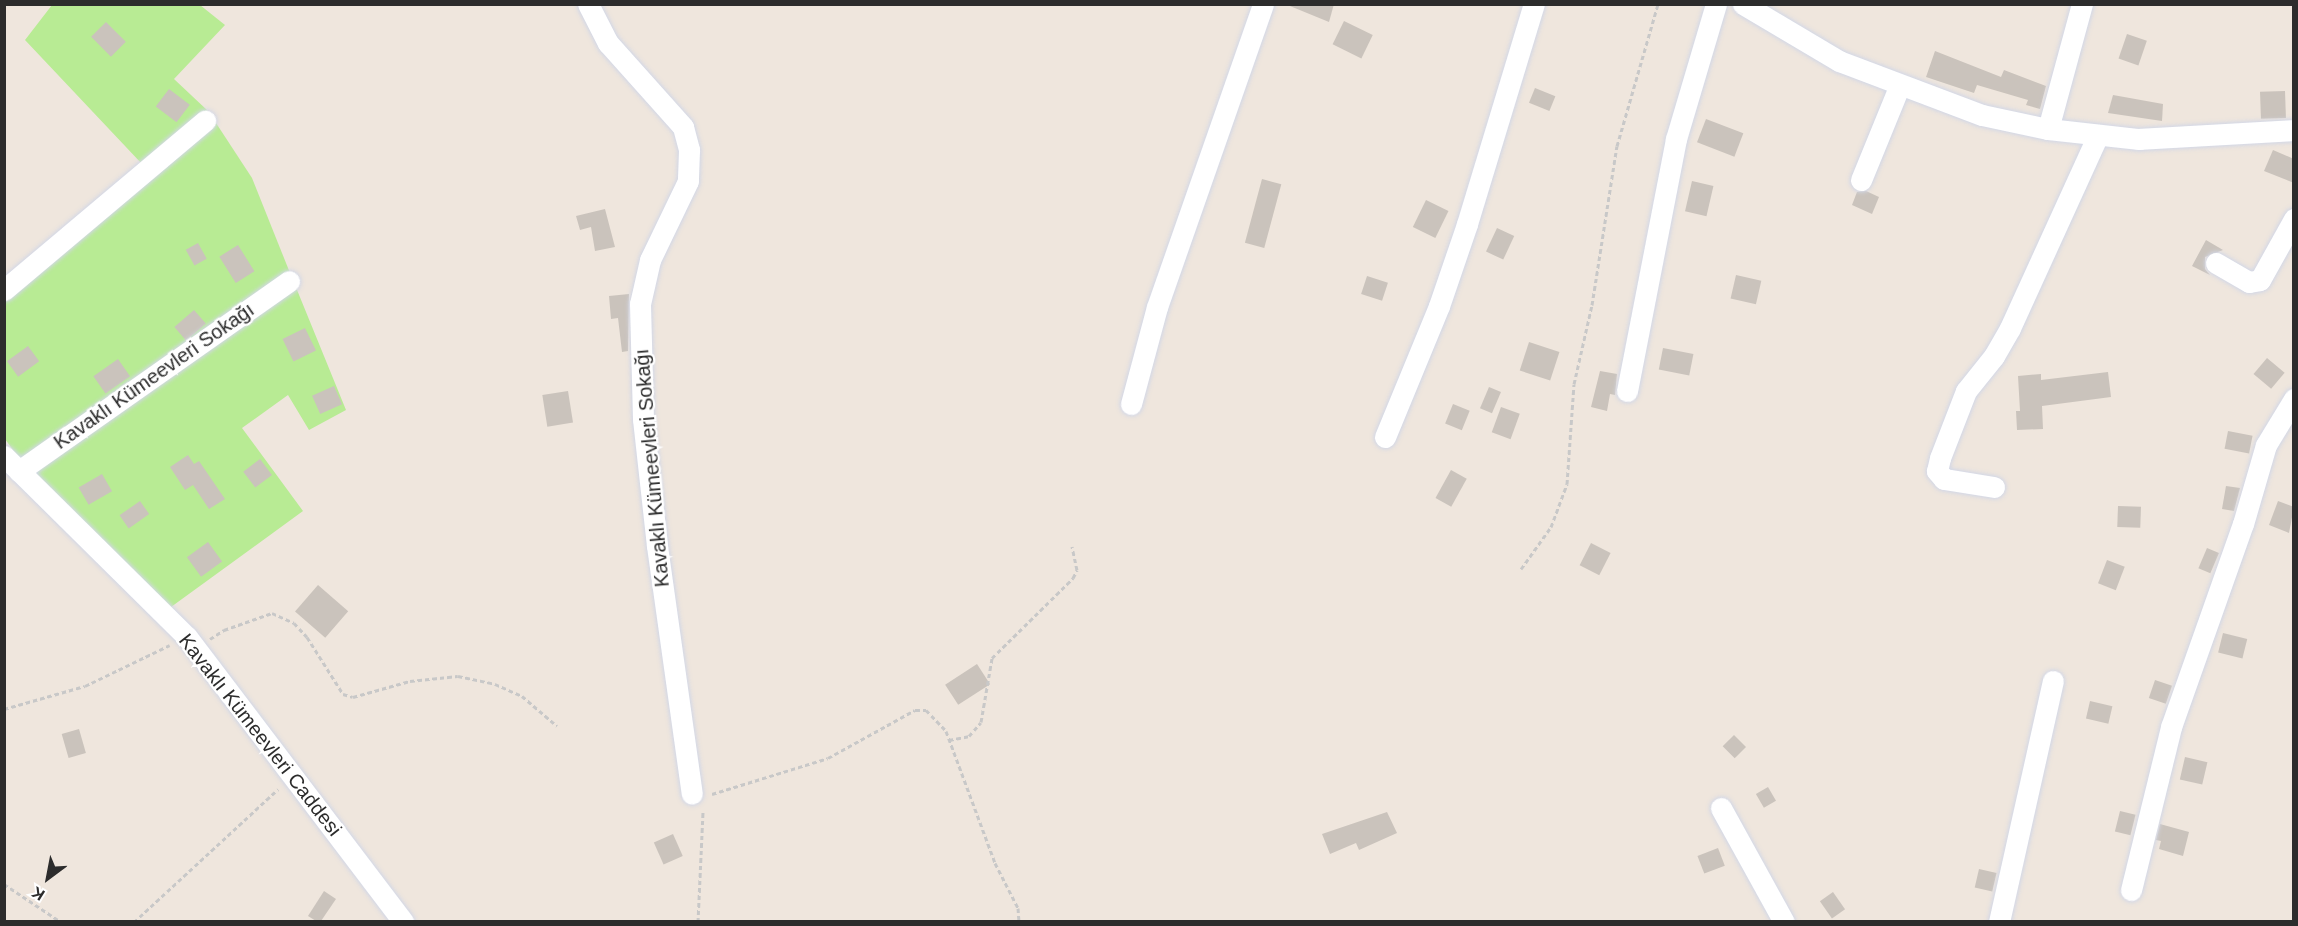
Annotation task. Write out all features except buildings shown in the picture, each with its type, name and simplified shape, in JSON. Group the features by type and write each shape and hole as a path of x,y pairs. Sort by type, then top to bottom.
{"street":[{"name":"Kavaklı Kümeevleri Sokağı","path":"588,4 608,43 683,127 689,150 688,181 650,260 640,304 644,419 657,546 700,797"},
{"path":"1131,404 1157,307 1263,4"},
{"path":"1385,437 1435,317 1467,224 1534,4"},
{"path":"1628,391 1676,139 1716,4"},
{"path":"1743,4 1792,37 1899,87 1982,115 2048,129 2098,135 2169,139 2294,130"},
{"path":"2048,129 2082,4"},
{"path":"1861,180 1899,87"},
{"path":"4,290 205,121"},
{"path":"1994,487 1944,479 1937,471 1940,458 1966,391 1994,356 2010,328 2098,135"},
{"path":"2216,263 2249,282 2260,280 2294,219"},
{"name":"Kavaklı Kümeevleri Sokağı","path":"12,463 289,281"},
{"path":"2131,890 2171,727 2243,524 2266,445 2294,399"},
{"name":"Kavaklı Kümeevleri Caddesi","path":"12,463 192,643 398,920"},
{"path":"1999,921 2053,681"},
{"path":"1721,808 1784,921"}],"path":[{"path":"1521,569 1551,526 1567,484 1574,384 1592,305 1617,146 1658,4"},
{"path":"950,740 969,736 981,722 992,658 1073,578 1076,564 1072,547"},
{"path":"4,709 85,686 272,612 294,623 307,637 343,694 353,698 410,681 458,676 495,684 522,696 557,726"},
{"path":"698,921 700,797 828,758 915,710 926,710 934,717 950,740 995,863 1018,908 1019,921"},
{"path":"134,921 293,776"},
{"path":"4,884 61,921"}],"green space":[{"path":"52,5 200,5 225,25 174,79 208,111 142,164 25,40"},
{"path":"216,123 252,178 290,273 21,461 5,439 5,301"},
{"path":"295,285 346,410 309,430 288,395 242,428 303,511 171,607 96,539 32,470"}]}
